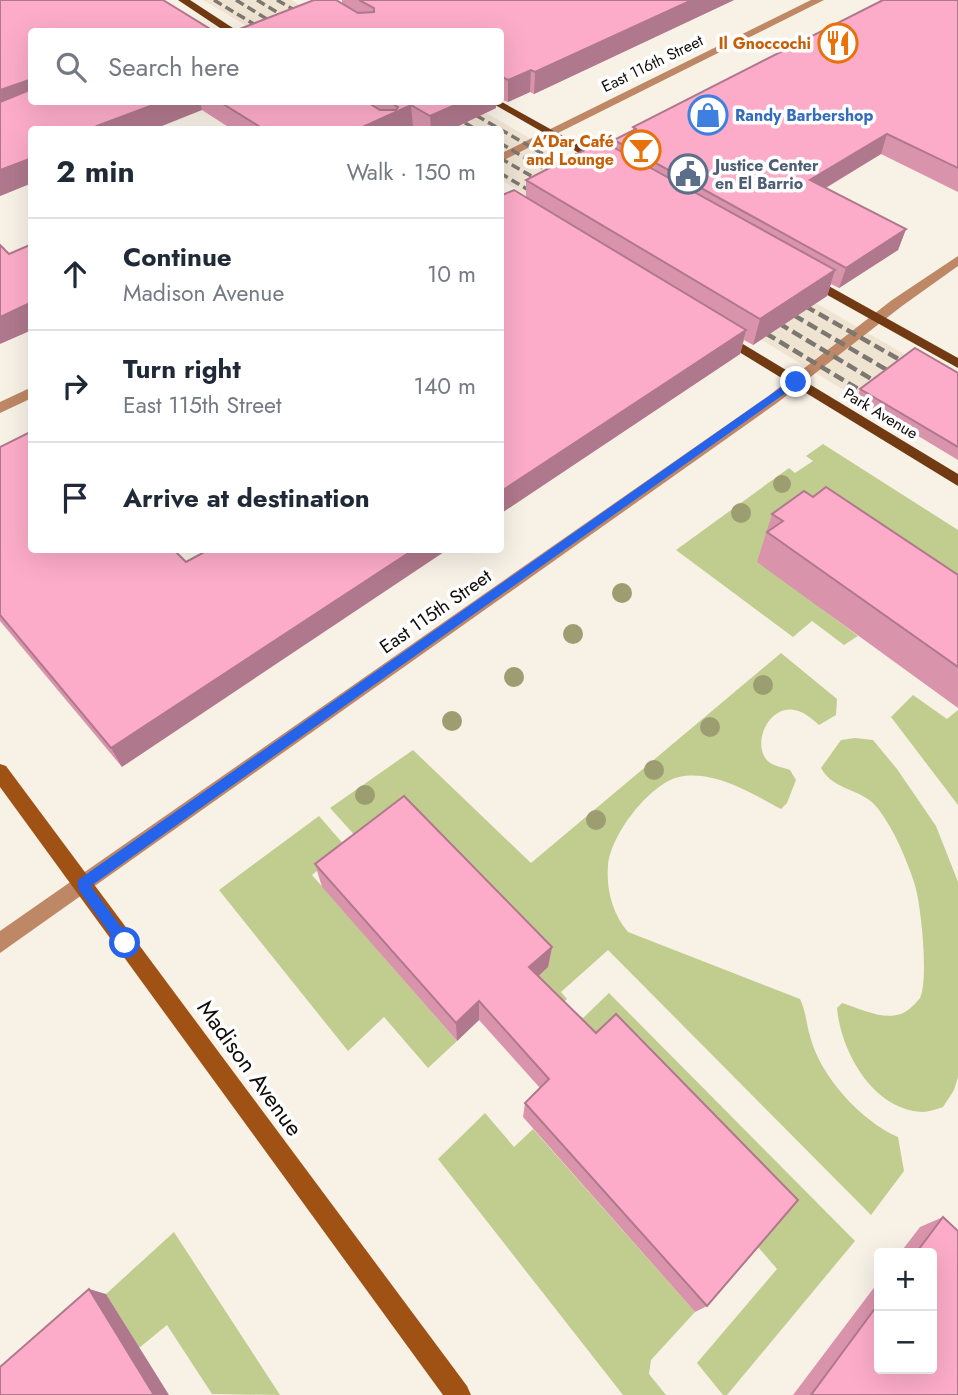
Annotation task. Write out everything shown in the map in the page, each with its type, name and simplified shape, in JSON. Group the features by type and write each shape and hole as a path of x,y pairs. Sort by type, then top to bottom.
{"main road":[{"path":"183,0 228,28"},
{"path":"500,105 617,170"},
{"path":"792,269 958,364"},
{"name":"Park Avenue","path":"716,331 958,481"},
{"name":"Madison Avenue","path":"0,772 458,1395"}],"street":[{"name":"East 116th Street","path":"504,157 819,0"},
{"path":"245,28 250,26"},
{"name":"East 115th Street","path":"0,943 796,382 958,260"},
{"path":"0,408 28,394"}],"shaded area":[{"path":"203,0 291,0 341,28 250,28"},
{"path":"375,105 472,105 958,385 958,460 504,182 504,126 412,126"}],"green space":[{"path":"823,444 958,530 958,613 822,609 858,636 844,645 812,621 793,637 676,550 789,468 795,473 813,461 806,456"},
{"path":"781,653 837,699 836,715 819,725 804,713 790,709 778,713 767,723 761,745 766,759 774,765 790,770 796,780 787,803 781,809 732,784 705,777 692,775 667,782 644,800 616,840 608,866 609,893 618,918 628,932 800,999 815,1051 832,1081 857,1109 884,1130 898,1137 904,1171 871,1215 608,950 561,992 567,999 554,1012 359,840 330,808 413,750 531,863"},
{"path":"913,695 947,719 958,710 958,805 891,717"},
{"path":"841,740 873,740 897,769 936,826 958,882 958,1077 954,1090 943,1107 927,1112 904,1108 888,1101 874,1089 852,1059 840,1025 837,1008 842,1003 884,1016 901,1014 908,1010 920,998 924,975 917,892 895,835 873,803 833,782 821,768"},
{"path":"319,816 346,847 312,875 457,1041 428,1068 384,1017 348,1051 219,890"},
{"path":"609,993 855,1241 727,1395 723,1395 697,1363 777,1269 564,1022 575,1011 583,1018"},
{"path":"485,1113 514,1147 533,1129 695,1312 651,1360 649,1374 666,1395 623,1395 438,1159"},
{"path":"174,1232 280,1395 212,1394 167,1325 139,1348 106,1294"}],"building":[{"path":"0,0 163,0 208,28 28,28 28,80 0,90"},
{"path":"314,0 336,0 358,13 374,12 374,8 359,0 692,0 535,72 531,70 508,80 504,78 504,28 242,28"},
{"path":"883,0 958,0 958,168 887,134 810,180 906,229 846,268 614,140 636,129 633,127"},
{"path":"28,91 28,105 153,105 97,126 28,126 28,160 0,170 0,102"},
{"path":"225,105 372,105 380,110 396,110 398,107 394,105 411,105 365,126 259,126"},
{"path":"411,105 455,105 430,116"},
{"path":"602,141 835,270 760,319 526,180"},
{"path":"514,190 746,330 504,489 504,194"},
{"path":"0,245 9,254 28,246 28,304 0,317"},
{"path":"915,348 958,373 958,447 860,389"},
{"path":"28,433 28,553 177,553 186,562 202,553 408,553 111,748 0,615 0,447"},
{"path":"826,487 958,575 958,667 767,532 783,521 772,514 804,491 813,497"},
{"path":"404,796 552,947 529,967 596,1033 616,1014 798,1200 707,1306 525,1103 549,1079 479,1001 456,1023 315,864"},
{"path":"943,1217 958,1231 958,1395 811,1395 874,1310 874,1374 937,1374 937,1248 920,1248"},
{"path":"89,1289 154,1395 0,1395 0,1367"}],"railway":[{"path":"214,0 260,28"},
{"path":"236,0 282,28"},
{"path":"257,0 303,28"},
{"path":"277,0 325,28"},
{"path":"435,105 470,126"},
{"path":"458,105 495,126"},
{"path":"504,131 576,173"},
{"path":"504,145 563,180"},
{"path":"504,160 549,186"},
{"path":"504,175 542,198"},
{"path":"791,298 916,369"},
{"path":"780,307 904,380"},
{"path":"765,315 888,389"},
{"path":"752,325 878,401"}],"place":[{"name":"Il Gnoccochi","path":"838,43"},
{"name":"Randy Barbershop","path":"708,115"},
{"name":"A’Dar Café and Lounge","path":"641,150"},
{"name":"Justice Center en El Barrio","path":"688,174"}],"route":[{"path":"125,943 82,884 796,382"}]}
